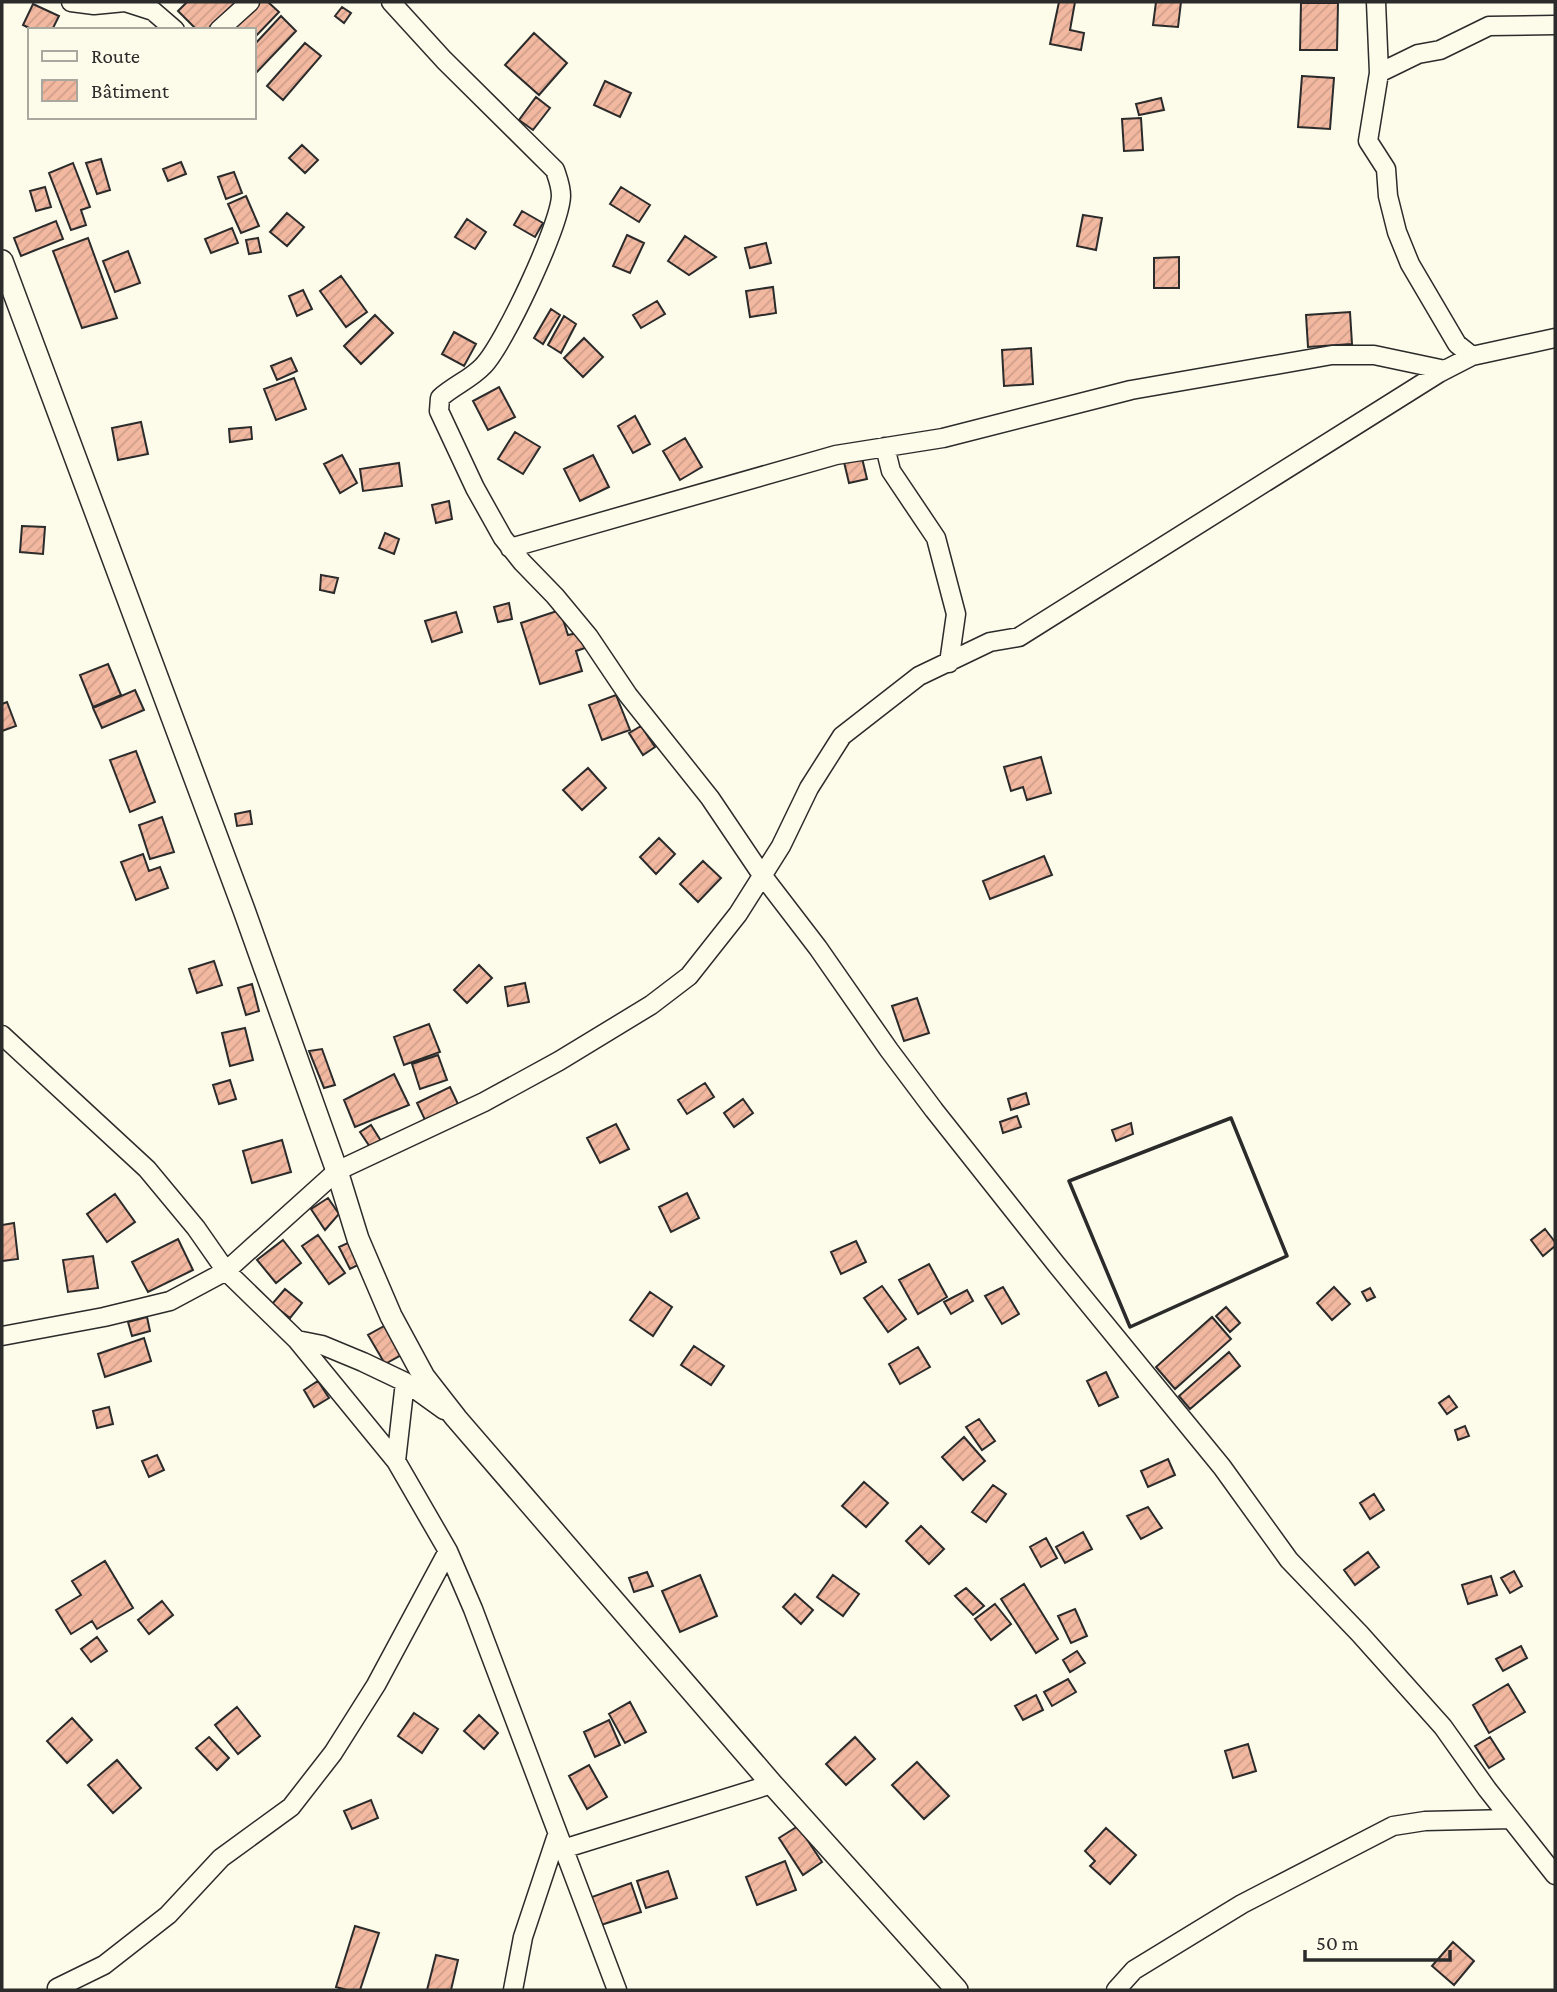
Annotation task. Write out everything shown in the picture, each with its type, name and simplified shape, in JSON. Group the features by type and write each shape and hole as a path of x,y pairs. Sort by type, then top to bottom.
{"street":[{"path":"71,2 94,5 125,2 153,11 174,28"},
{"path":"221,28 250,2"},
{"path":"391,2 444,60 555,170 560,184 561,199 542,254 505,333 483,367 440,398 439,411 475,488 510,548 589,637 628,695 710,798 762,875 934,1110 1222,1467 1289,1560 1443,1727 1555,1875"},
{"path":"1376,2 1379,73 1368,141 1386,170 1388,196 1397,232 1410,264 1457,344 1472,356"},
{"path":"1379,73 1418,54 1440,50 1489,26 1555,25"},
{"path":"2,261 244,910 337,1171 358,1239 391,1316 424,1377 456,1418 772,1784 957,1990"},
{"path":"2,1336 104,1317 170,1301 226,1271 337,1171 484,1102 559,1061 650,1005 689,976 738,914 781,846 809,788 842,736 919,676 990,642 1020,638 1445,370 1472,356 1555,338"},
{"path":"510,548 836,455 943,438 1131,390 1332,355 1374,355 1445,370"},
{"path":"885,447 891,471 936,538 956,614 949,663"},
{"path":"2,1035 147,1169 196,1228 226,1271 297,1340 396,1461 448,1551 617,1990"},
{"path":"297,1340 322,1345 405,1382 456,1418"},
{"path":"396,1461 405,1382"},
{"path":"57,1988 115,1957 168,1915 221,1858 291,1807 334,1753 376,1685 448,1551"},
{"path":"560,1842 772,1784"},
{"path":"1116,1990 1134,1970 1242,1904 1393,1826 1425,1821 1511,1819"},
{"path":"513,1990 523,1937 560,1842"}],"building":[{"path":"187,2 236,2 209,28 195,28 178,11"},
{"path":"258,2 268,2 279,12 256,36 256,28 232,28"},
{"path":"1059,2 1075,2 1070,30 1084,33 1081,50 1050,44"},
{"path":"1156,2 1181,2 1178,27 1153,25"},
{"path":"1301,3 1338,3 1337,50 1300,50"},
{"path":"33,4 59,16 53,28 29,28 23,25"},
{"path":"342,7 351,13 344,23 335,16"},
{"path":"281,16 296,31 256,73 256,43"},
{"path":"534,33 567,63 539,95 505,65"},
{"path":"305,43 321,56 283,100 267,86"},
{"path":"1302,76 1334,78 1330,129 1298,127"},
{"path":"605,81 631,93 620,117 594,105"},
{"path":"536,97 550,108 533,130 519,120"},
{"path":"1161,98 1164,110 1139,115 1136,104"},
{"path":"1141,118 1143,150 1124,151 1122,119"},
{"path":"302,145 318,160 305,173 289,158"},
{"path":"101,159 110,190 97,194 86,163"},
{"path":"181,162 186,174 168,181 163,169"},
{"path":"73,163 90,207 81,210 86,225 71,230 49,173"},
{"path":"234,172 242,193 226,199 218,177"},
{"path":"45,187 51,207 36,211 30,191"},
{"path":"621,187 650,205 639,222 610,204"},
{"path":"246,196 259,226 241,233 228,204"},
{"path":"522,211 543,223 535,237 514,225"},
{"path":"287,213 304,227 287,246 270,232"},
{"path":"1083,215 1102,218 1096,250 1077,246"},
{"path":"467,219 486,232 475,249 455,237"},
{"path":"56,221 63,239 21,256 14,238"},
{"path":"232,228 238,243 211,253 205,239"},
{"path":"627,235 644,243 630,273 613,266"},
{"path":"685,236 716,257 689,275 668,261"},
{"path":"88,238 117,318 82,328 53,251"},
{"path":"258,238 261,252 249,254 246,240"},
{"path":"766,243 771,263 750,268 745,248"},
{"path":"128,251 140,283 115,292 103,261"},
{"path":"1179,257 1179,288 1154,288 1154,258"},
{"path":"341,276 367,312 346,327 320,291"},
{"path":"773,287 776,313 750,317 746,291"},
{"path":"303,290 312,309 297,316 289,296"},
{"path":"657,301 665,314 641,328 633,315"},
{"path":"551,309 560,315 543,344 534,338"},
{"path":"1350,312 1352,344 1308,347 1306,315"},
{"path":"375,315 393,333 361,364 344,346"},
{"path":"564,316 576,324 561,353 548,345"},
{"path":"454,332 476,344 464,366 442,354"},
{"path":"584,338 603,357 583,377 564,358"},
{"path":"1031,348 1033,384 1004,386 1002,350"},
{"path":"291,358 297,371 277,380 271,366"},
{"path":"294,378 306,409 276,420 264,389"},
{"path":"499,387 515,417 488,430 473,401"},
{"path":"635,416 650,444 633,453 618,426"},
{"path":"141,422 148,454 118,460 112,428"},
{"path":"251,427 252,439 230,442 229,429"},
{"path":"515,432 540,447 523,474 498,459"},
{"path":"685,438 702,467 680,480 663,451"},
{"path":"342,455 357,483 340,493 324,464"},
{"path":"593,455 609,487 580,501 564,469"},
{"path":"862,458 867,479 849,483 844,462"},
{"path":"399,463 402,486 363,491 360,469"},
{"path":"449,501 452,519 436,523 432,505"},
{"path":"22,526 45,527 43,554 20,552"},
{"path":"385,533 399,539 394,554 379,548"},
{"path":"321,575 338,578 334,593 320,590"},
{"path":"509,603 512,619 498,622 494,607"},
{"path":"560,610 568,635 577,633 588,647 576,651 582,671 540,684 521,623"},
{"path":"456,612 462,632 432,642 425,621"},
{"path":"108,664 121,695 93,707 80,675"},
{"path":"135,690 144,710 102,728 93,708"},
{"path":"616,695 630,730 602,740 589,705"},
{"path":"7,702 16,726 2,731 2,704"},
{"path":"641,726 655,747 643,755 629,733"},
{"path":"136,751 155,802 130,812 110,760"},
{"path":"1041,757 1051,793 1027,800 1023,787 1011,791 1004,767"},
{"path":"588,768 606,788 582,810 563,790"},
{"path":"250,811 252,824 237,826 235,814"},
{"path":"162,817 174,852 150,859 139,825"},
{"path":"659,838 675,854 656,874 640,857"},
{"path":"143,854 149,871 160,867 168,888 136,900 121,862"},
{"path":"1044,856 1052,875 990,899 983,881"},
{"path":"703,861 721,878 698,902 680,884"},
{"path":"214,961 222,985 197,993 189,969"},
{"path":"479,965 492,978 467,1003 454,990"},
{"path":"525,983 529,1002 508,1006 505,987"},
{"path":"252,984 259,1011 246,1015 238,988"},
{"path":"917,998 929,1033 904,1041 892,1006"},
{"path":"429,1024 440,1052 404,1065 394,1037"},
{"path":"245,1028 253,1060 230,1066 222,1033"},
{"path":"322,1049 335,1085 324,1088 309,1051"},
{"path":"438,1055 447,1080 420,1089 412,1064"},
{"path":"394,1074 409,1105 355,1127 344,1100"},
{"path":"230,1080 236,1099 219,1104 213,1085"},
{"path":"705,1083 714,1097 687,1114 678,1100"},
{"path":"450,1087 458,1104 425,1120 417,1103"},
{"path":"1026,1093 1029,1104 1011,1110 1008,1099"},
{"path":"743,1099 753,1113 734,1127 724,1113"},
{"path":"1017,1116 1021,1127 1003,1133 1000,1122"},
{"path":"1131,1123 1133,1134 1116,1141 1112,1130"},
{"path":"616,1124 629,1149 600,1163 587,1138"},
{"path":"371,1125 381,1141 370,1147 360,1132"},
{"path":"282,1140 291,1172 252,1183 243,1151"},
{"path":"687,1193 699,1218 671,1232 659,1207"},
{"path":"115,1194 135,1222 107,1242 87,1214"},
{"path":"328,1198 339,1214 325,1230 311,1209"},
{"path":"14,1223 18,1259 2,1261 2,1225"},
{"path":"1545,1229 1555,1246 1543,1256 1531,1240"},
{"path":"318,1235 345,1273 329,1284 302,1246"},
{"path":"178,1239 193,1270 148,1292 132,1262"},
{"path":"283,1240 301,1263 276,1283 257,1260"},
{"path":"856,1241 866,1262 841,1274 831,1252"},
{"path":"350,1242 360,1264 350,1269 339,1247"},
{"path":"93,1256 98,1288 68,1292 63,1260"},
{"path":"929,1264 947,1297 918,1314 899,1280"},
{"path":"882,1286 906,1319 888,1332 864,1298"},
{"path":"1003,1287 1019,1314 1002,1324 985,1296"},
{"path":"1334,1287 1350,1304 1332,1320 1317,1303"},
{"path":"1370,1288 1375,1297 1367,1301 1362,1292"},
{"path":"285,1289 302,1303 290,1318 272,1304"},
{"path":"967,1290 973,1301 951,1314 944,1302"},
{"path":"650,1292 672,1307 653,1336 630,1320"},
{"path":"1226,1307 1240,1323 1230,1332 1216,1316"},
{"path":"147,1317 150,1331 132,1336 128,1322"},
{"path":"1212,1317 1231,1339 1175,1389 1156,1367"},
{"path":"386,1325 403,1354 385,1364 368,1335"},
{"path":"144,1338 151,1361 105,1377 98,1354"},
{"path":"694,1346 724,1366 711,1385 681,1365"},
{"path":"918,1347 930,1367 900,1384 889,1364"},
{"path":"1229,1352 1240,1366 1190,1409 1179,1396"},
{"path":"1106,1372 1118,1397 1099,1406 1087,1381"},
{"path":"318,1381 329,1398 314,1407 304,1390"},
{"path":"1449,1396 1457,1407 1447,1414 1439,1403"},
{"path":"109,1407 113,1424 97,1428 93,1411"},
{"path":"979,1419 995,1441 982,1450 966,1427"},
{"path":"1465,1426 1469,1436 1458,1440 1455,1430"},
{"path":"964,1437 985,1461 963,1480 942,1457"},
{"path":"157,1455 164,1470 149,1477 142,1461"},
{"path":"1168,1459 1175,1475 1148,1487 1141,1471"},
{"path":"864,1482 888,1503 866,1527 842,1506"},
{"path":"993,1485 1006,1494 986,1522 972,1512"},
{"path":"1374,1494 1384,1510 1370,1519 1360,1503"},
{"path":"1148,1507 1162,1528 1141,1539 1127,1516"},
{"path":"921,1526 944,1549 929,1564 906,1541"},
{"path":"1083,1532 1092,1549 1065,1563 1056,1547"},
{"path":"1046,1538 1057,1558 1041,1567 1030,1547"},
{"path":"1368,1552 1379,1567 1355,1585 1344,1570"},
{"path":"105,1561 133,1608 97,1629 92,1621 71,1634 56,1610 81,1595 72,1581"},
{"path":"1514,1571 1522,1586 1510,1593 1501,1578"},
{"path":"647,1572 653,1586 634,1592 629,1578"},
{"path":"700,1575 717,1616 680,1632 662,1591"},
{"path":"833,1575 859,1594 843,1616 817,1597"},
{"path":"1491,1576 1497,1595 1468,1604 1462,1585"},
{"path":"1024,1584 1058,1639 1036,1653 1001,1599"},
{"path":"966,1588 984,1606 973,1615 955,1596"},
{"path":"795,1594 813,1610 801,1624 783,1607"},
{"path":"162,1601 173,1615 149,1634 138,1620"},
{"path":"995,1604 1011,1624 991,1640 975,1619"},
{"path":"1075,1609 1087,1636 1071,1643 1058,1616"},
{"path":"97,1637 107,1651 91,1662 81,1649"},
{"path":"1521,1646 1527,1658 1503,1671 1496,1659"},
{"path":"1077,1651 1085,1663 1070,1672 1063,1660"},
{"path":"1068,1679 1076,1692 1052,1706 1044,1692"},
{"path":"1508,1684 1525,1712 1489,1733 1473,1705"},
{"path":"1036,1695 1043,1710 1023,1720 1015,1706"},
{"path":"630,1702 646,1732 625,1743 609,1714"},
{"path":"237,1707 260,1736 238,1754 215,1725"},
{"path":"414,1713 438,1729 422,1753 398,1736"},
{"path":"479,1715 498,1733 484,1749 464,1731"},
{"path":"72,1718 92,1740 67,1763 47,1741"},
{"path":"609,1720 620,1745 595,1757 584,1732"},
{"path":"209,1737 229,1758 217,1770 196,1748"},
{"path":"855,1737 875,1759 846,1785 826,1764"},
{"path":"1490,1737 1504,1759 1489,1768 1475,1746"},
{"path":"1248,1744 1256,1771 1233,1778 1225,1751"},
{"path":"117,1760 141,1788 113,1813 88,1785"},
{"path":"917,1762 949,1796 924,1819 892,1785"},
{"path":"589,1765 607,1797 587,1809 569,1776"},
{"path":"371,1800 378,1818 352,1829 344,1811"},
{"path":"798,1826 822,1862 803,1875 779,1838"},
{"path":"1106,1828 1136,1855 1110,1884 1090,1866 1095,1861 1085,1851"},
{"path":"785,1861 796,1890 757,1905 746,1877"},
{"path":"668,1871 677,1898 646,1908 637,1881"},
{"path":"631,1883 641,1912 598,1926 589,1898"},
{"path":"355,1926 379,1933 360,1990 347,1990 336,1987"},
{"path":"1453,1942 1474,1961 1454,1985 1432,1966"},
{"path":"436,1955 458,1960 451,1990 427,1990"}],"wall":[{"path":"1231,1118 1287,1256 1130,1327 1069,1181 1231,1118"}]}
